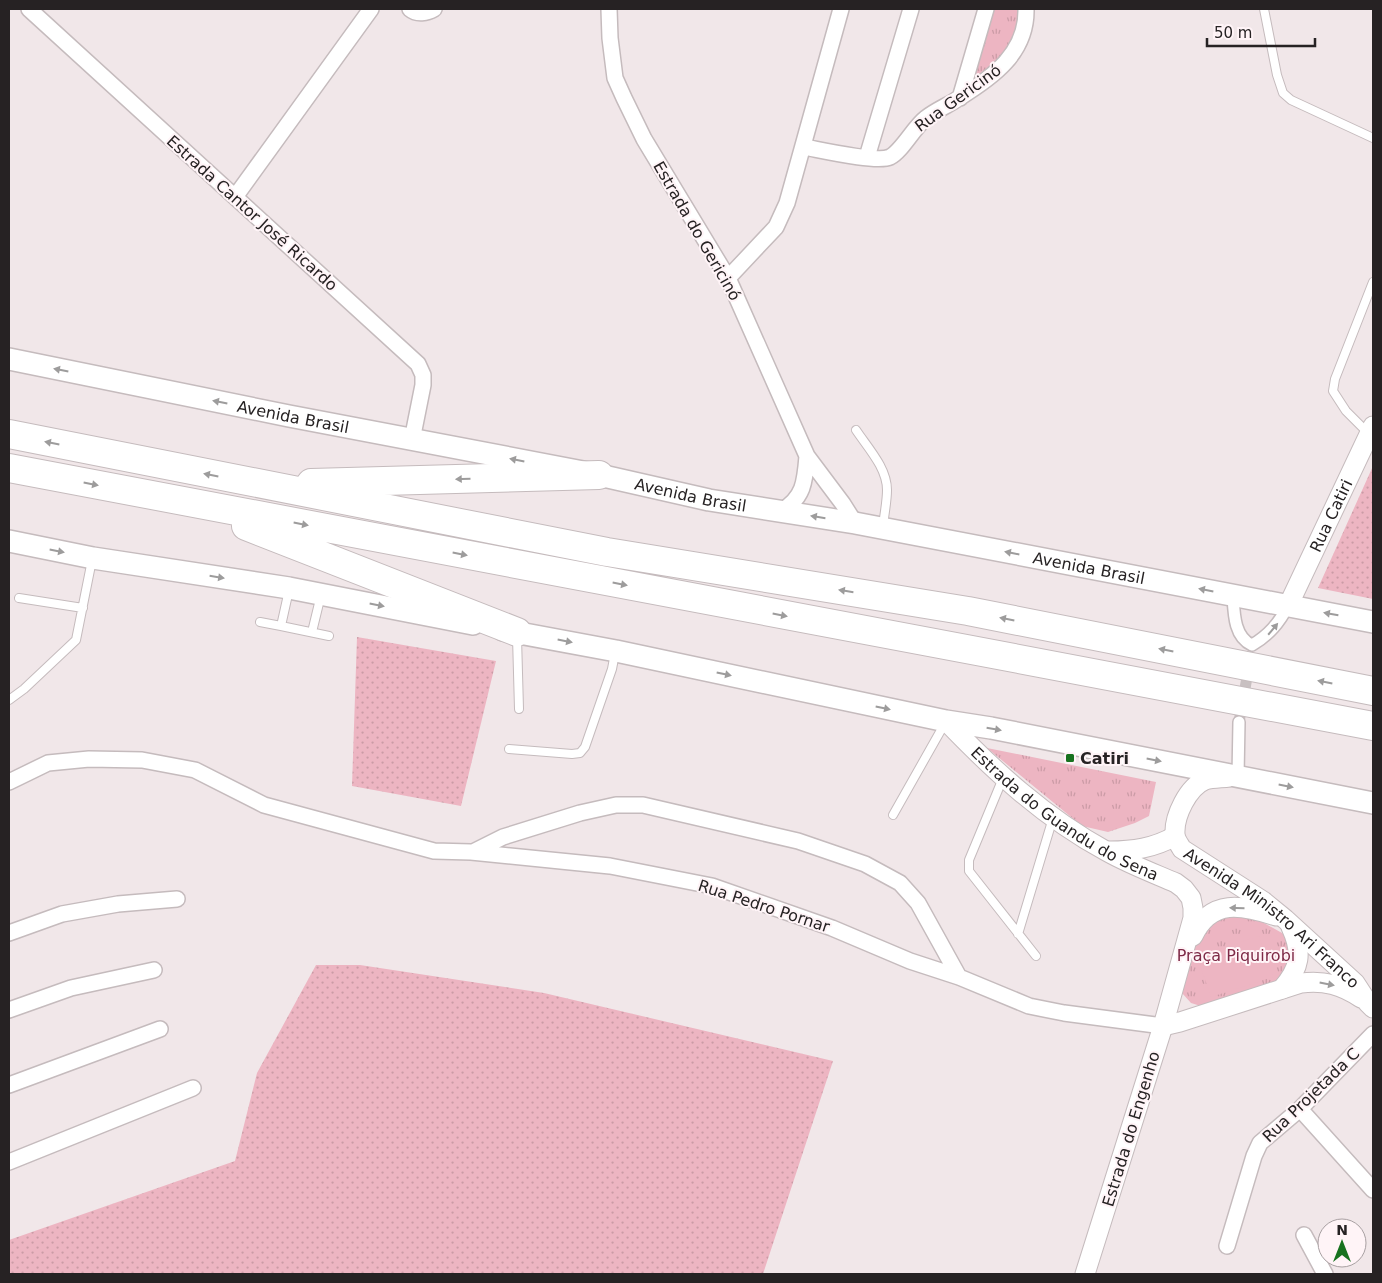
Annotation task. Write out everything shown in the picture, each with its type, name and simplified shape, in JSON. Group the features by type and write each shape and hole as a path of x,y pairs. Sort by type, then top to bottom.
{"highway":[{"path":"9,434 607,552 968,611 1373,691"},
{"path":"9,468 1373,726"},
{"path":"259,484 600,475"},
{"path":"184,502 517,632"}],"main road":[{"name":"Avenida Brasil","path":"9,359 412,440 600,475 709,500 883,528 1373,622"},
{"path":"9,541 93,558 321,594 616,651 946,721 991,728 1373,803"}],"street":[{"name":"Estrada Cantor José Ricardo","path":"29,9 418,364 423,375 423,385 412,440"},
{"path":"235,197 371,9"},
{"path":"410,9 420,13 434,9"},
{"name":"Estrada do Gericinó","path":"609,9 610,38 615,78 624,98 644,139 728,278 807,456 855,523"},
{"path":"728,278 776,227 787,203 841,9"},
{"path":"867,158 911,9"},
{"path":"960,98 986,9"},
{"name":"Rua Gericinó","path":"804,147 867,158 882,159 890,157 926,118 960,98 1008,61 1021,40 1026,20 1026,9"},
{"name":"Rua Catiri","path":"1288,606 1371,430"},
{"path":"781,511 796,500 801,492 806,476 807,456"},
{"path":"1233,596 1237,626 1242,638 1251,650 1281,620 1288,606"},
{"name":"Estrada do Guandu do Sena","path":"946,721 1003,778 1053,817 1105,851 1176,883 1184,889 1191,898 1194,908 1184,956"},
{"path":"1238,776 1239,722"},
{"name":"Rua Pedro Pornar","path":"9,782 48,763 89,759 142,760 195,770 264,805 434,851 471,852 610,866 712,886 832,928 910,961 960,977 1029,1006 1064,1013 1163,1026"},
{"name":"Avenida Ministro Ari Franco","path":"1238,776 1206,780 1196,786 1188,795 1180,813 1175,836 1182,848 1263,901 1355,983 1371,1005"},
{"path":"471,852 504,837 580,813 616,805 643,805 798,841 865,864 900,883 918,903 960,977"},
{"path":"1105,851 1130,851 1148,848 1162,844 1175,836"},
{"path":"9,933 62,914 118,904 177,899"},
{"path":"1204,1013 1188,1008 1180,1002 1176,983 1184,956 1198,926 1206,917 1216,911 1226,908 1240,908 1262,912 1287,922 1296,937 1299,956 1291,979 1282,989"},
{"path":"9,1010 71,988 154,970"},
{"path":"1163,1026 1308,982 1328,983 1347,989 1371,1005"},
{"name":"Estrada do Engenho","path":"1085,1274 1176,983"},
{"path":"9,1085 160,1029"},
{"name":"Rua Projetada C","path":"1227,1246 1254,1156 1260,1143 1300,1109 1373,1034"},
{"path":"9,1162 193,1088"},
{"path":"1300,1109 1373,1190"},
{"path":"1304,1235 1324,1274"}],"lane":[{"path":"1264,9 1277,75 1283,93 1291,100 1373,138"},
{"path":"1371,430 1346,411 1333,391 1335,379 1373,282"},
{"path":"856,430 886,477 887,491 883,528"},
{"path":"9,700 24,689 76,640 93,558"},
{"path":"281,626 289,588"},
{"path":"312,632 321,594"},
{"path":"19,598 83,608"},
{"path":"260,622 329,636"},
{"path":"517,632 519,709"},
{"path":"508,749 580,753 585,747 612,669 616,651"},
{"path":"893,815 946,721"},
{"path":"1003,778 968,865 970,871 1036,956"},
{"path":"1018,934 1053,817"}],"green space":[{"path":"986,9 1026,9 1021,40 960,98"},
{"path":"1373,466 1373,599 1318,588"},
{"path":"357,637 496,661 461,806 352,786"},
{"path":"987,748 1156,782 1149,816 1108,832 1082,826"},
{"name":"Praça Piquirobi","path":"1248,914 1287,937 1292,952 1280,981 1204,1007 1191,1003 1182,993 1182,988 1200,932 1210,919"},
{"path":"1259,936 1273,977 1211,997 1197,956"},
{"path":"316,965 360,965 544,993 833,1061 763,1274 9,1274 9,1240 235,1161 257,1073"}],"tunnel":[{"path":"1239,722 1249,666"}],"place":[{"name":"Catiri","path":"1070,758"}]}
